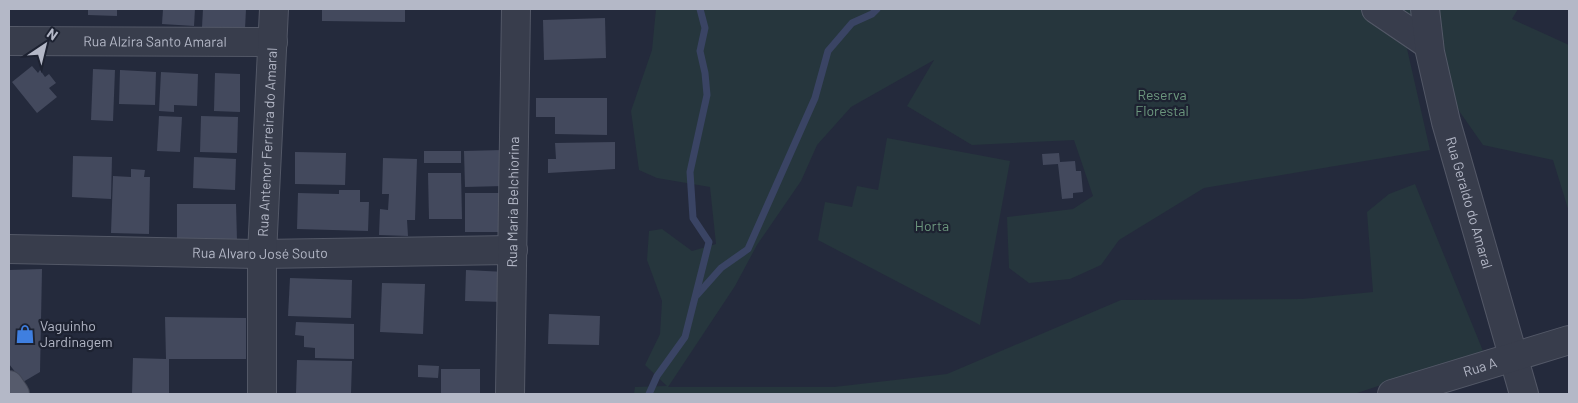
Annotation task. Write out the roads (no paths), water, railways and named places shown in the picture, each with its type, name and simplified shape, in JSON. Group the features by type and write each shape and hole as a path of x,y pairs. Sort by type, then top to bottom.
{"main road":[{"path":"9,385 15,394"}],"street":[{"name":"Rua Antenor Ferreira do Amaral","path":"262,394 262,254 274,9"},
{"name":"Rua Maria Belchiorina","path":"510,394 516,9"},
{"path":"1376,9 1429,44"},
{"name":"Rua Geraldo do Amaral","path":"1425,9 1429,44 1446,122 1524,394"},
{"name":"Rua Alzira Santo Amaral","path":"9,41 273,42"},
{"name":"Rua Alvaro José Souto","path":"9,249 262,254 513,250"},
{"name":"Rua A","path":"1392,394 1569,340"}],"waterway":[{"path":"649,394 657,376 685,337 709,242 693,218 690,172 707,95 700,51 705,28 700,9"},
{"path":"697,295 721,268 748,249 815,98 828,51 852,23 872,14 877,9"}],"place":[{"name":"Vaguinho Jardinagem","path":"25,334"}],"park label":[{"name":"Reserva Florestal","path":"1162,104"},
{"name":"Horta","path":"932,226"}]}
